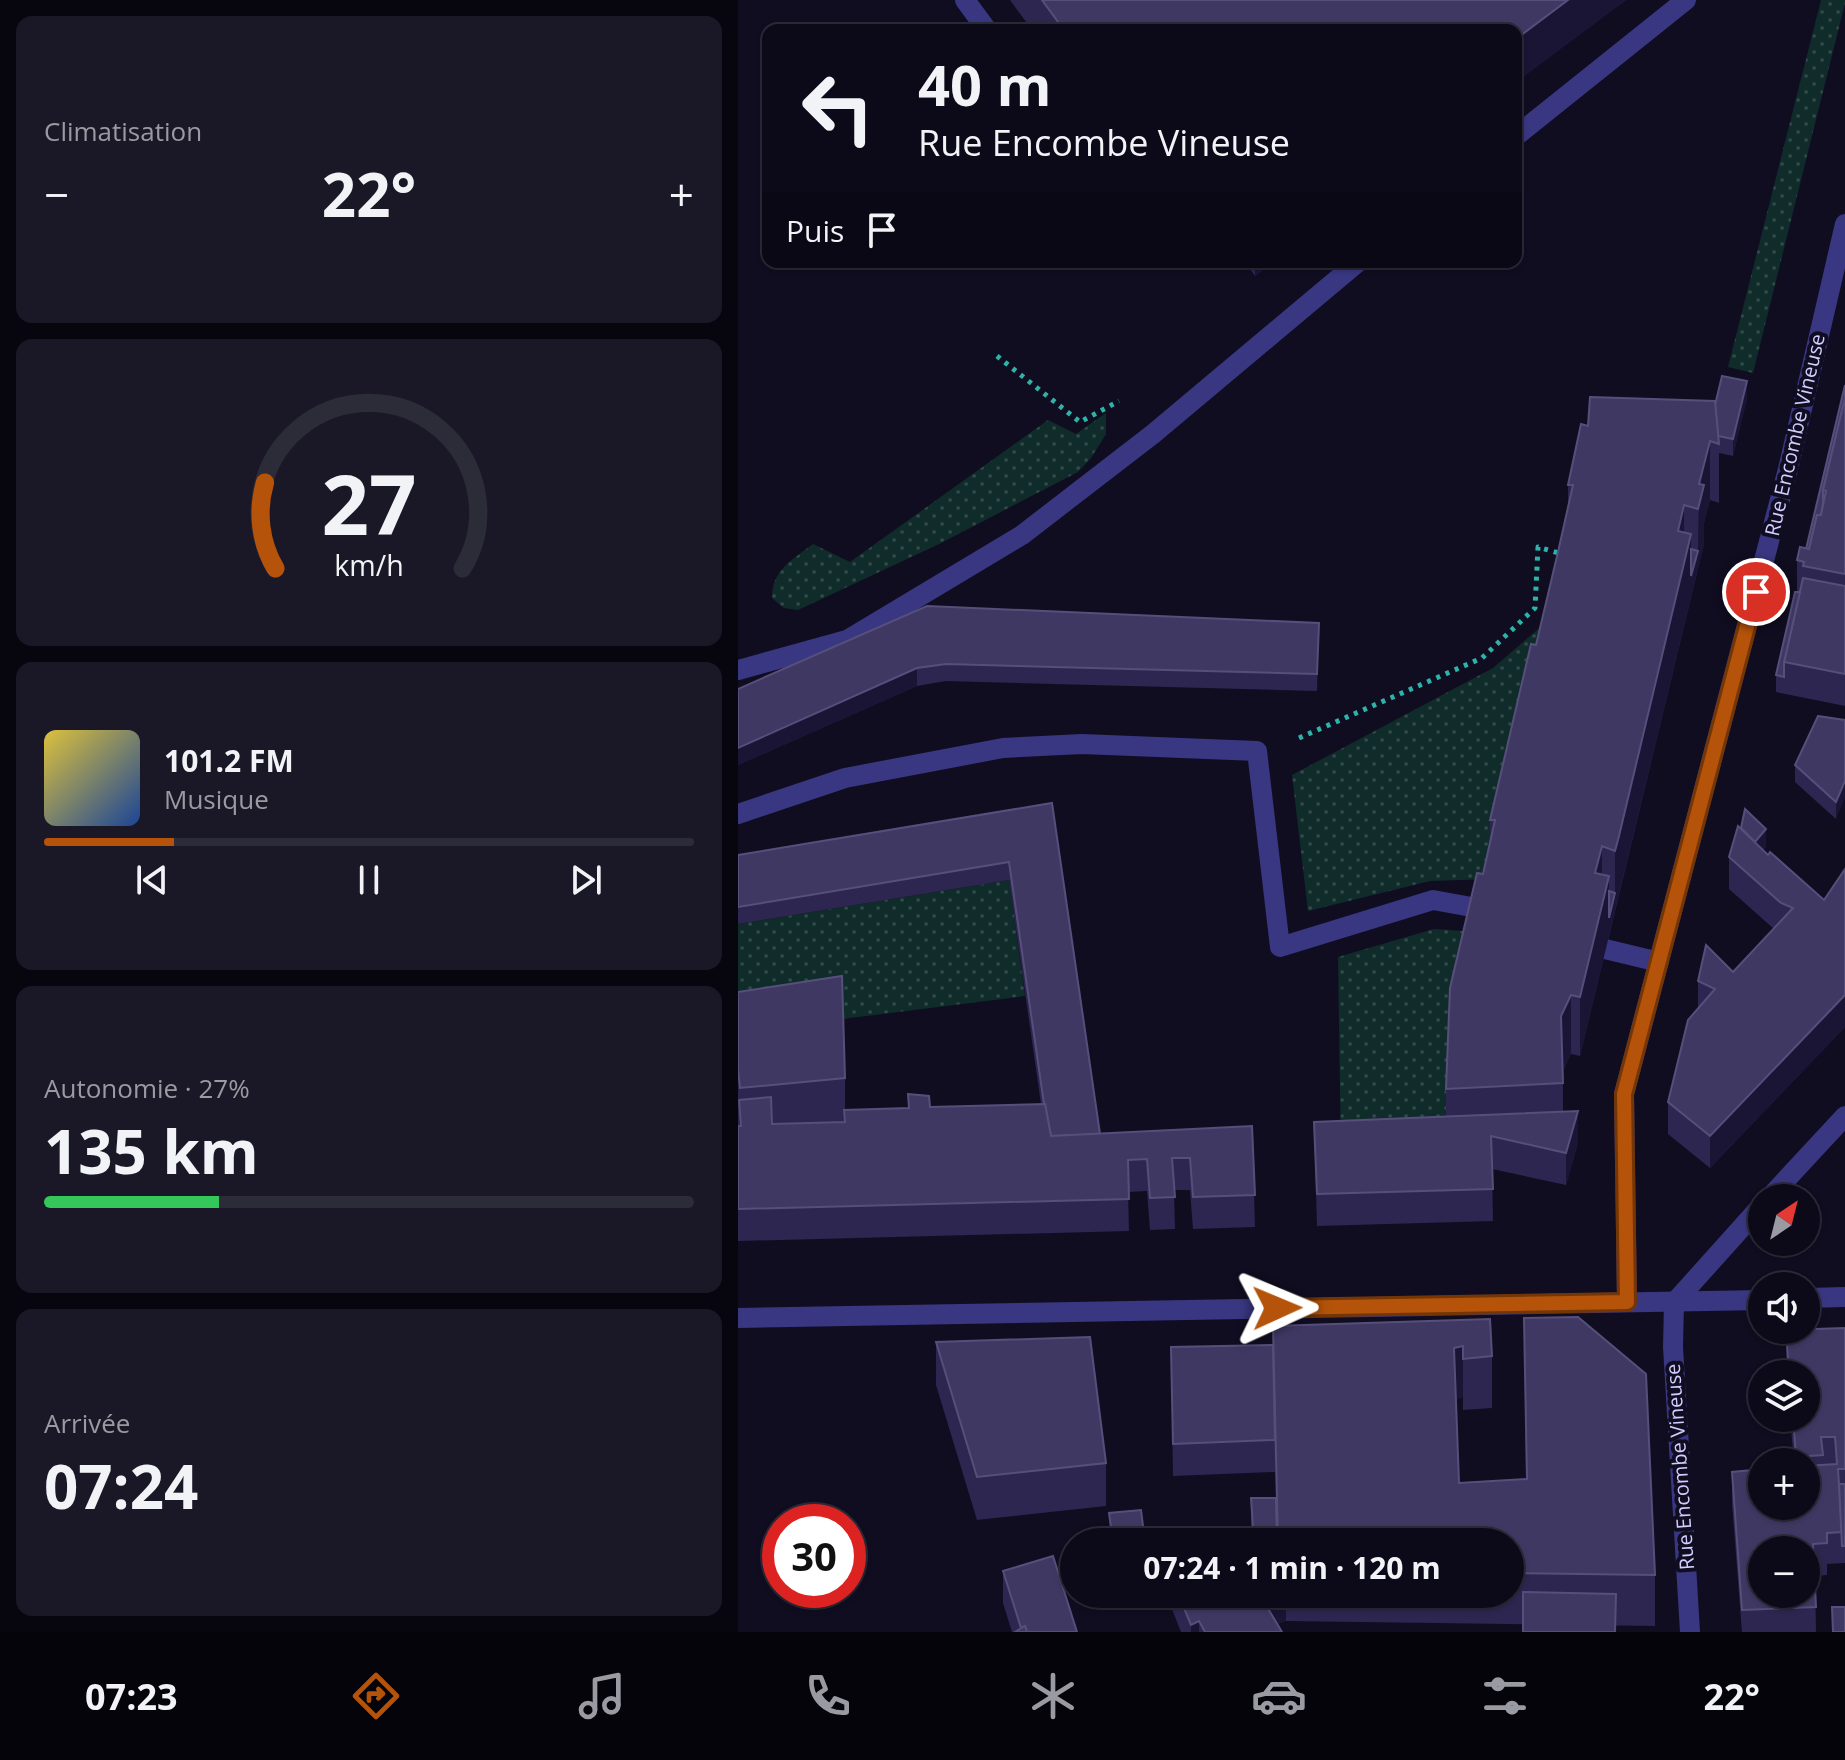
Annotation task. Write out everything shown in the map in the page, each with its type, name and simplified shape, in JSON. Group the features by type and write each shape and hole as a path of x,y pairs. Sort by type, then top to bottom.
{"street":[{"path":"965,0 983,24"},
{"path":"1522,131 1686,0"},
{"name":"Rue Encombe Vineuse","path":"1627,1302 1624,1094 1788,469 1845,224"},
{"path":"738,670 847,640 1022,535 1153,434 1351,268"},
{"path":"738,814 845,778 1003,748 1082,744 1257,751 1280,947 1433,900 1488,910"},
{"path":"1605,949 1659,962"},
{"path":"1782,1184 1845,1116"},
{"path":"1674,1303 1748,1221"},
{"path":"1820,1298 1845,1297"},
{"path":"738,1318 1748,1300"},
{"name":"Rue Encombe Vineuse","path":"1674,1303 1673,1347 1690,1632"}],"path":[{"path":"997,356 1080,422 1104,409"},
{"path":"1257,751 1311,734 1482,658 1535,608 1538,547 1570,556"}],"green space":[{"path":"1821,0 1845,0 1845,3 1753,373 1728,367"},
{"path":"1106,413 1106,434 1078,472 939,544 798,610 784,608 772,598 779,573 813,544 850,562 1048,420 1076,434"},
{"path":"1558,612 1490,879 1430,881 1308,911 1292,775 1493,668"},
{"path":"1009,880 1025,996 842,1019 738,1036 738,924"},
{"path":"1434,929 1477,932 1446,1148 1341,1154 1338,957"}],"building":[{"path":"1042,0 1568,0 1522,34 1522,24 1060,24"},
{"path":"1722,376 1747,381 1733,439 1718,436 1715,405"},
{"path":"1845,385 1845,398 1823,490 1821,515 1817,515 1809,549 1806,549"},
{"path":"1590,397 1715,401 1719,444 1710,441 1699,484 1704,485 1698,509 1684,505 1678,531 1691,534 1619,836 1615,851 1602,846 1595,873 1609,876 1580,997 1571,995 1561,1016 1563,1083 1446,1089 1450,988 1477,873 1483,874 1495,820 1490,820 1531,644 1536,645 1558,552 1573,485 1568,485 1581,424 1588,426"},
{"path":"1845,398 1845,574 1803,566 1804,562 1797,560 1800,547 1809,549 1817,515 1821,515 1826,491 1823,490"},
{"path":"1691,549 1698,551 1691,576"},
{"path":"1803,578 1845,586 1845,674 1784,662"},
{"path":"1795,592 1800,592 1784,662 1784,677 1776,675"},
{"path":"927,606 1319,623 1317,674 946,664 917,668 738,748 738,689"},
{"path":"1818,716 1845,720 1845,781 1836,802 1795,765"},
{"path":"1052,803 1100,1134 1051,1136 1009,862 738,907 738,855"},
{"path":"1745,809 1766,829 1755,842 1741,828"},
{"path":"1738,826 1768,855 1770,852 1824,900 1845,869 1845,995 1710,1136 1668,1102 1688,1020 1715,989 1698,981 1706,945 1733,972 1793,908 1781,903 1729,857"},
{"path":"1609,891 1615,893 1609,918"},
{"path":"842,976 845,1078 740,1088 738,992"},
{"path":"908,1094 929,1096 930,1107 1045,1104 1051,1136 1252,1126 1255,1195 1193,1197 1190,1158 1172,1158 1175,1197 1150,1198 1147,1159 1128,1160 1129,1199 738,1209 739,1100 771,1097 772,1124 845,1122 844,1110 909,1108"},
{"path":"1578,1111 1566,1153 1491,1136 1493,1189 1317,1194 1314,1122"},
{"path":"1578,1317 1646,1374 1655,1575 1524,1573 1524,1528 1278,1528 1273,1326 1490,1319 1492,1356 1463,1359 1463,1346 1454,1348 1459,1483 1527,1479 1524,1318"},
{"path":"1845,1328 1845,1469 1838,1469 1842,1532 1827,1533 1827,1543 1820,1544 1820,1536 1748,1536 1748,1608 1791,1608 1742,1610 1732,1472 1748,1470 1748,1520 1820,1520 1820,1465 1837,1464 1835,1437 1821,1437 1823,1455 1820,1455 1820,1448 1795,1448 1794,1432 1820,1432 1820,1360 1788,1360 1787,1344 1820,1344 1820,1329"},
{"path":"1090,1337 1106,1463 977,1477 936,1342"},
{"path":"1273,1345 1275,1440 1173,1444 1171,1347"},
{"path":"1839,1484 1845,1484 1845,1546 1842,1546"},
{"path":"1251,1498 1276,1498 1277,1528 1253,1528"},
{"path":"1141,1510 1143,1528 1111,1528 1109,1513"},
{"path":"1053,1556 1060,1578 1060,1608 1069,1608 1077,1632 1027,1632 1025,1626 1021,1628 1003,1571"},
{"path":"1524,1592 1616,1594 1615,1632 1523,1632"},
{"path":"1832,1607 1845,1607 1845,1632 1833,1632"},
{"path":"1184,1608 1268,1608 1282,1632 1205,1632 1199,1621 1191,1625"}],"route":[{"path":"1277,1308 1627,1302 1624,1094 1756,592"}]}
